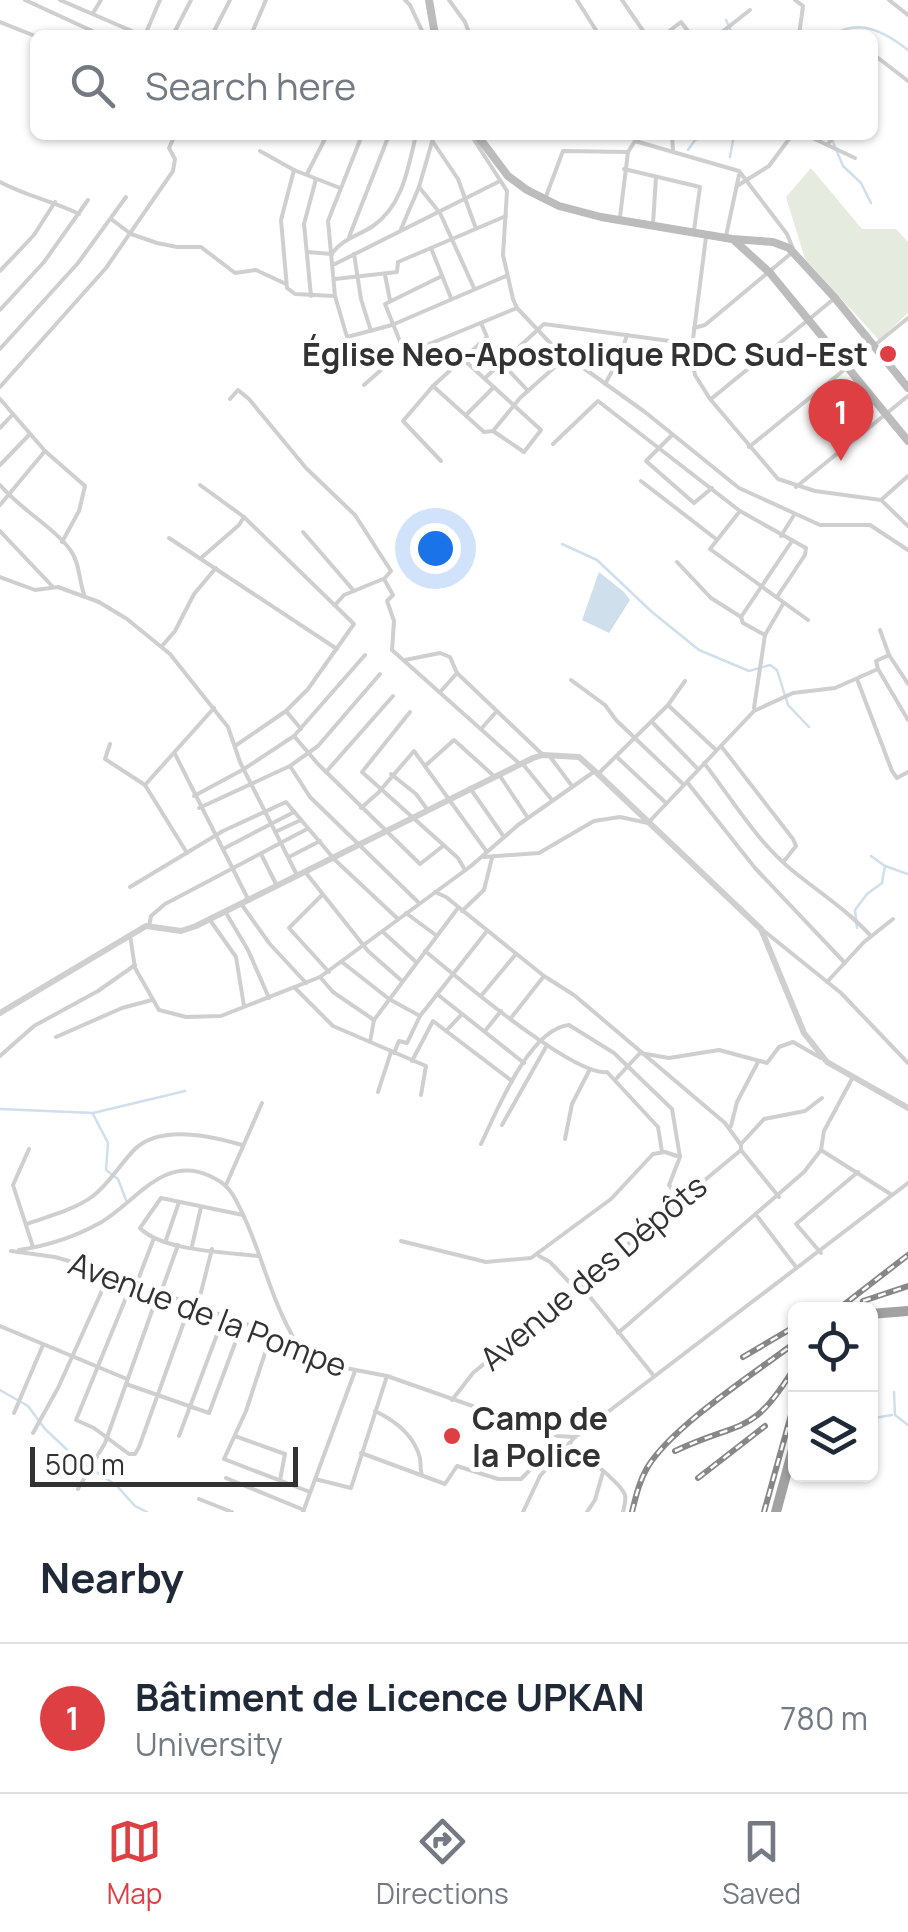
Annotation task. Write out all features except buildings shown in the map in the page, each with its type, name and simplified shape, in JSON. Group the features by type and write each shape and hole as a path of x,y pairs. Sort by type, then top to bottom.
{"highway":[{"path":"878,1313 908,1311"},
{"path":"776,1512 788,1468"}],"main road":[{"path":"429,0 435,30"},
{"path":"478,140 508,176 545,200 581,213 772,242 794,252 908,388"},
{"path":"729,237 770,272 908,442"}],"street":[{"path":"25,0 91,30"},
{"path":"60,0 131,30"},
{"path":"93,14 100,0"},
{"path":"177,30 192,0"},
{"path":"215,30 230,0"},
{"path":"253,30 266,0"},
{"path":"405,0 422,30"},
{"path":"448,0 468,30"},
{"path":"576,0 597,30"},
{"path":"622,0 643,30"},
{"path":"795,0 804,6 800,30"},
{"path":"889,0 908,16"},
{"path":"145,30 158,1"},
{"path":"724,30 750,10"},
{"path":"0,22 30,34"},
{"path":"878,58 908,81"},
{"path":"0,387 94,283 131,234 174,171 175,159 169,148 173,140"},
{"path":"306,174 324,140"},
{"path":"360,140 328,220 335,296 346,337 392,325 506,276"},
{"path":"349,237 387,140"},
{"path":"307,252 333,253 349,237 374,225 400,192 415,140"},
{"path":"401,230 419,188 432,140"},
{"path":"434,140 467,198 476,228"},
{"path":"477,140 507,191 503,255 518,308 566,357 739,488 820,525 870,525 908,550"},
{"path":"484,146 485,140"},
{"path":"672,140 673,150"},
{"path":"737,186 768,166 788,140"},
{"path":"818,140 855,158"},
{"path":"828,144 831,140"},
{"path":"620,218 624,169 628,152 636,141 737,170 787,234 794,252 704,325 694,328"},
{"path":"260,151 340,188"},
{"path":"545,200 564,151 628,152"},
{"path":"624,169 700,187 694,230"},
{"path":"294,170 281,220 286,284 290,292 335,296"},
{"path":"729,237 740,175"},
{"path":"653,224 656,176"},
{"path":"311,296 304,224 316,178"},
{"path":"334,264 502,180"},
{"path":"0,182 80,214"},
{"path":"419,188 440,213 474,289"},
{"path":"0,349 78,264 126,198"},
{"path":"0,310 44,262 88,200"},
{"path":"0,271 34,235 55,202"},
{"path":"334,279 398,271 398,262 506,216"},
{"path":"110,219 131,234 172,247 201,247 236,273 256,270 286,284"},
{"path":"707,232 692,365 710,399 778,479 796,487 881,500 908,526"},
{"path":"431,248 452,299"},
{"path":"354,254 371,331"},
{"path":"385,275 391,301"},
{"path":"405,354 385,306 442,276"},
{"path":"710,399 835,298"},
{"path":"364,385 405,354 518,308"},
{"path":"749,446 908,318"},
{"path":"441,461 403,422 434,386 488,336 481,324"},
{"path":"484,378 544,324 692,344"},
{"path":"605,384 620,358 627,335"},
{"path":"434,386 484,432 493,431 528,391 566,357"},
{"path":"464,360 542,432 522,453 493,431"},
{"path":"500,362 528,391"},
{"path":"466,415 494,387"},
{"path":"230,399 238,390 249,398 306,468 355,515 391,570 384,579 344,595 336,605"},
{"path":"796,487 908,396"},
{"path":"0,399 45,451 85,486 78,511 62,542"},
{"path":"553,444 596,400 740,511 804,547 806,552 777,597"},
{"path":"0,428 13,414"},
{"path":"0,465 30,434"},
{"path":"672,434 646,461 694,503 713,487"},
{"path":"0,504 45,451"},
{"path":"881,500 908,476"},
{"path":"806,488 807,478"},
{"path":"641,481 716,539"},
{"path":"0,485 73,554 84,597"},
{"path":"200,485 244,516 354,626 308,690 286,711 235,746"},
{"path":"740,511 710,550 808,620"},
{"path":"781,536 794,515"},
{"path":"201,558 244,516"},
{"path":"0,531 52,586 128,619 161,646 228,727 244,770 289,857 364,946 402,981"},
{"path":"303,532 354,591"},
{"path":"169,538 337,649"},
{"path":"741,618 792,542"},
{"path":"677,562 711,598 765,635"},
{"path":"161,646 216,568"},
{"path":"0,577 35,590 52,586"},
{"path":"384,579 393,595 386,601 395,627 391,646 518,763 552,800"},
{"path":"754,710 765,635 782,604"},
{"path":"880,630 908,684"},
{"path":"405,660 442,653 450,657 457,673 546,754 572,786"},
{"path":"890,654 876,661 878,669 908,720"},
{"path":"194,796 244,770 294,736 364,655"},
{"path":"648,823 754,710 793,693 827,690 878,669"},
{"path":"440,691 457,673"},
{"path":"200,808 290,766 320,744 380,674"},
{"path":"857,678 892,771 898,778 908,772"},
{"path":"571,680 600,701 635,739 684,782 755,868 845,963"},
{"path":"130,935 136,965 159,1010 186,1017 222,1016 306,984 364,946 552,800 597,773 668,705 685,680"},
{"path":"326,772 393,696"},
{"path":"668,705 718,748 793,839 794,850 783,862"},
{"path":"145,785 214,708"},
{"path":"482,729 497,710"},
{"path":"286,711 300,730"},
{"path":"410,712 362,772 467,867"},
{"path":"651,721 698,769"},
{"path":"294,736 361,808 422,865 444,846"},
{"path":"425,766 454,740 497,775 528,818"},
{"path":"110,744 105,759 145,785 187,854"},
{"path":"361,808 414,750 487,852"},
{"path":"174,754 246,903 269,942 306,984"},
{"path":"0,1013 130,935 149,926 181,931 210,920 518,763 546,754 579,756 761,929 827,982 908,1062"},
{"path":"617,756 666,803"},
{"path":"704,762 783,862 837,902 871,936"},
{"path":"290,766 310,797 418,902"},
{"path":"391,774 428,809"},
{"path":"470,788 504,837"},
{"path":"130,887 214,837 286,802 334,858 398,919"},
{"path":"222,850 294,812"},
{"path":"482,857 539,854 594,821 620,817 648,823"},
{"path":"274,832 300,820"},
{"path":"149,926 151,916 164,904 308,828"},
{"path":"289,857 320,841"},
{"path":"260,853 277,886"},
{"path":"370,1042 374,1020 416,962 460,909 484,890 492,858"},
{"path":"445,884 446,897"},
{"path":"433,892 446,897 574,996 730,1129 778,1197"},
{"path":"322,896 289,930 328,972"},
{"path":"226,913 269,998"},
{"path":"406,913 436,936"},
{"path":"827,982 893,919"},
{"path":"210,920 236,958 245,1008"},
{"path":"761,929 808,1041 827,1062"},
{"path":"378,1092 399,1041 407,1043 420,1016 487,931"},
{"path":"382,932 416,962"},
{"path":"425,951 540,1041 597,1074 605,1071 658,1127 662,1152"},
{"path":"481,996 516,954"},
{"path":"342,962 389,999 420,1016"},
{"path":"0,1056 34,1026 136,965"},
{"path":"510,1018 544,976"},
{"path":"320,977 333,992 374,1020"},
{"path":"295,988 326,1021 426,1067 420,1094"},
{"path":"437,994 524,1063"},
{"path":"56,1037 152,1000"},
{"path":"484,1031 501,1011"},
{"path":"446,1031 462,1014"},
{"path":"412,1061 431,1022 512,1081"},
{"path":"480,1144 512,1081 540,1041 560,1026 570,1024 630,1066 672,1108 680,1157 669,1185 682,1202"},
{"path":"640,1053 670,1058 720,1050 767,1063 779,1047 793,1042 908,1108"},
{"path":"502,1125 546,1045"},
{"path":"615,1080 640,1053"},
{"path":"730,1129 738,1102 758,1062"},
{"path":"566,1139 572,1104 590,1070"},
{"path":"618,1333 757,1216 821,1150 824,1132 853,1076"},
{"name":"Avenue des Dépôts","path":"452,1400 473,1373 682,1202 764,1120 804,1110 822,1098"},
{"path":"226,1185 262,1102"},
{"path":"27,1224 86,1201 143,1143 182,1135 209,1136 242,1145"},
{"path":"29,1149 13,1180 33,1248"},
{"path":"821,1150 892,1196"},
{"path":"400,1242 495,1263 539,1255 610,1199 646,1160 662,1152 680,1157"},
{"path":"0,1249 33,1248 69,1237 104,1221 168,1173 191,1170 226,1185 244,1215 278,1312 296,1342"},
{"path":"821,1252 796,1224 858,1172"},
{"path":"523,1512 535,1483 575,1438 908,1183"},
{"path":"244,1215 161,1198 140,1228 154,1238 178,1246 260,1256"},
{"path":"166,1242 180,1202"},
{"path":"192,1247 202,1207"},
{"path":"757,1216 796,1268"},
{"path":"154,1238 76,1420 135,1454 190,1305"},
{"path":"78,1489 107,1438 178,1246"},
{"path":"197,1308 212,1249"},
{"path":"546,1249 550,1262"},
{"name":"Avenue de la Pompe","path":"10,1251 55,1256 272,1332 335,1366 387,1376 558,1436 575,1438"},
{"path":"539,1255 579,1288 654,1376"},
{"path":"34,1433 109,1274"},
{"path":"179,1436 224,1316"},
{"path":"0,1326 97,1366 157,1397 208,1413 243,1322"},
{"path":"272,1332 224,1460 310,1492"},
{"path":"14,1413 43,1345"},
{"path":"226,1478 304,1511 354,1372"},
{"path":"316,1478 352,1488 387,1376"},
{"path":"375,1411 394,1420 408,1434 419,1456 422,1476"},
{"path":"235,1436 285,1454 280,1482"},
{"path":"558,1436 565,1447 603,1472 624,1494 623,1512"},
{"path":"361,1453 445,1484 458,1466 498,1479 521,1479 546,1453 565,1447"},
{"path":"587,1512 603,1472"},
{"path":"199,1499 232,1512"},
{"path":"287,1512 290,1504"}],"shaded area":[{"path":"811,168 862,229 896,229 908,242 908,313 879,340 805,259 786,197"}],"water":[{"path":"599,572 630,600 609,633 582,620"}],"waterway":[{"path":"726,20 731,30"},
{"path":"843,30 874,30"},
{"path":"878,32 908,50"},
{"path":"688,150 695,140"},
{"path":"730,157 733,140"},
{"path":"832,140 843,166 861,183 871,203"},
{"path":"562,544 597,560 699,650 749,671 770,665 777,670 788,705 809,727"},
{"path":"871,856 908,874"},
{"path":"857,928 855,910 882,883 885,866"},
{"path":"0,1109 93,1113 185,1091"},
{"path":"93,1114 108,1143 106,1170 118,1179 126,1200"},
{"path":"0,1390 28,1406 45,1429 78,1460 147,1512"},
{"path":"894,1392 895,1415 908,1425"},
{"path":"878,1417 892,1415"}],"railway":[{"path":"847,1302 908,1255"},
{"path":"863,1301 908,1286"},
{"path":"743,1357 788,1331"},
{"path":"632,1512 647,1468 675,1435 788,1348"},
{"path":"675,1451 756,1416 788,1377"},
{"path":"698,1478 765,1426"},
{"path":"764,1512 788,1426"}],"place":[{"name":"Église Neo-Apostolique RDC Sud-Est","path":"888,354"},
{"name":"Bâtiment de Licence UPKAN","path":"841,461"},
{"name":"Camp de la Police","path":"452,1436"}]}
